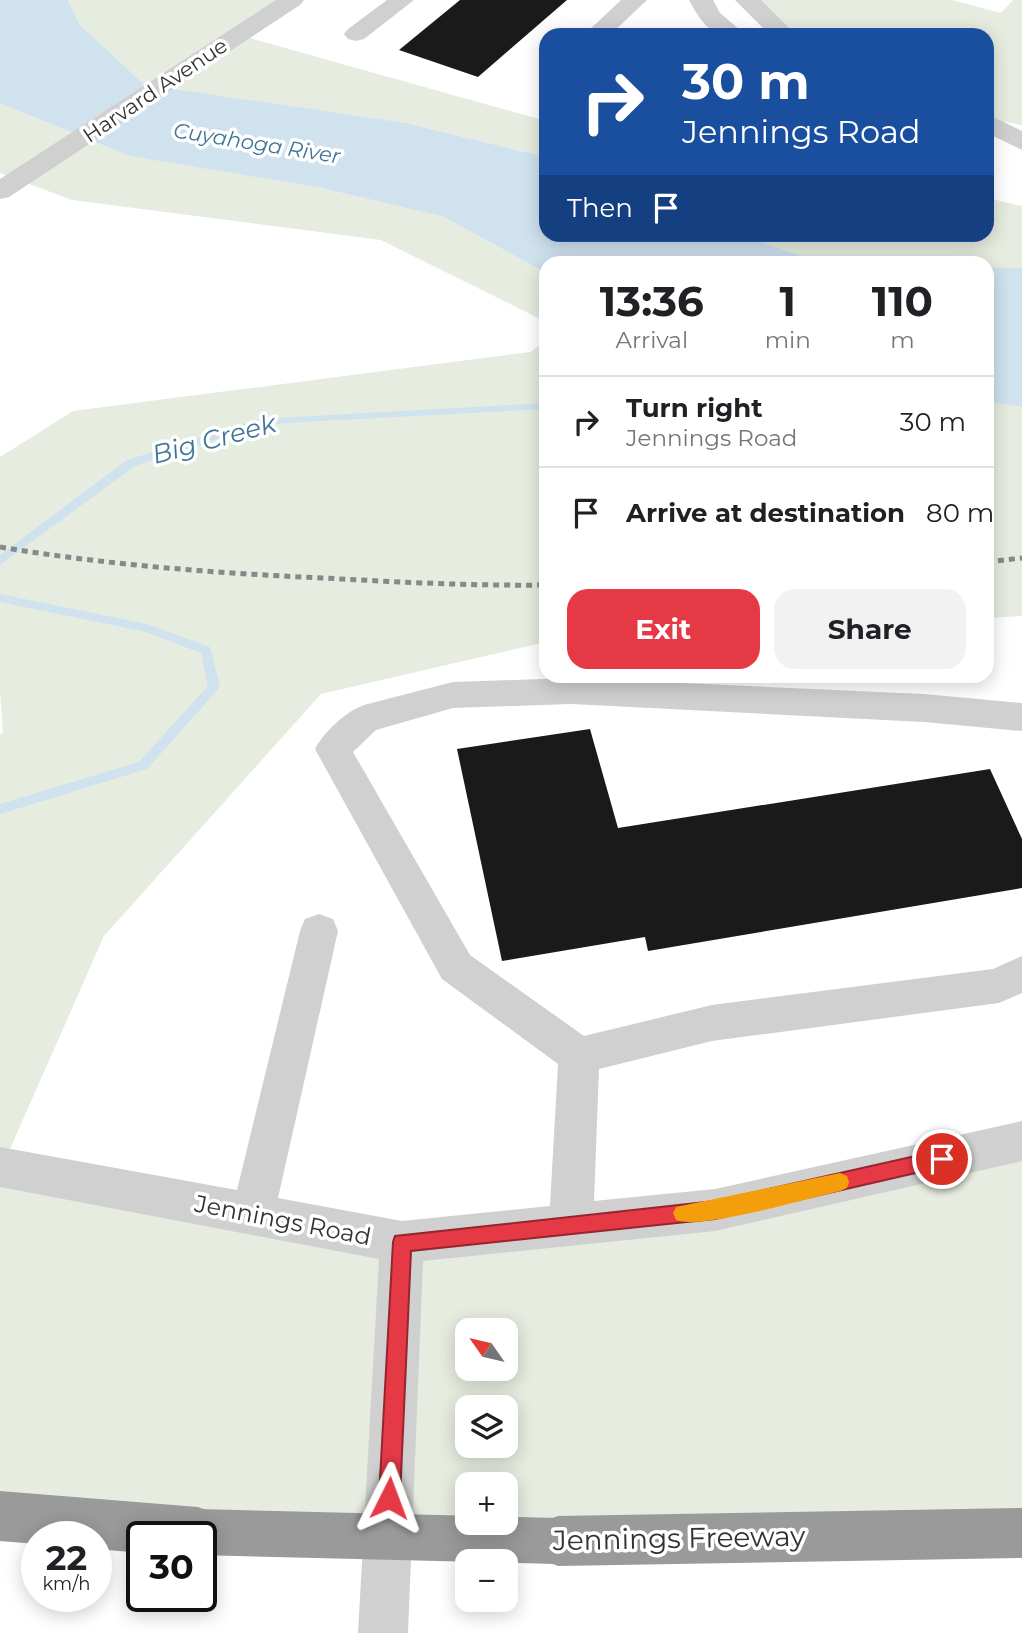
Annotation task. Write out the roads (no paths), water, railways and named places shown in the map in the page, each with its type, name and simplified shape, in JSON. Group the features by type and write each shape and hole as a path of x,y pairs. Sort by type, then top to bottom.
{"highway":[{"name":"Jennings Freeway","path":"0,1516 198,1532 558,1541 1022,1533"}],"street":[{"name":"Harvard Avenue","path":"9,186 292,0"},
{"path":"356,34 402,0"},
{"path":"604,28 635,0"},
{"path":"701,0 710,17 725,28"},
{"path":"747,0 777,28"},
{"path":"994,121 1022,125"},
{"path":"994,124 1022,142"},
{"path":"1022,717 924,708 571,691 453,695 364,719 333,749 456,967 579,1056 712,1023 999,986 1022,973"},
{"path":"253,1214 319,931"},
{"path":"571,1225 579,1056"},
{"name":"Jennings Road","path":"0,1167 402,1242 715,1210 1022,1140"},
{"path":"383,1633 402,1242"}],"water":[{"name":"Cuyahoga River","path":"0,0 68,0 80,25 145,85 406,123 539,155 539,242 761,242 802,256 539,256 539,269 444,217 317,187 130,156 0,103"},
{"path":"994,267 1022,268 1022,407 994,403"}],"waterway":[{"name":"Big Creek","path":"0,561 131,463 263,421 539,406"},
{"name":"Big Creek","path":"0,598 147,628 206,650 214,687 143,766 0,809"}],"railway":[{"path":"0,547 120,563 242,574 539,585"},
{"path":"994,561 1022,558"}]}
